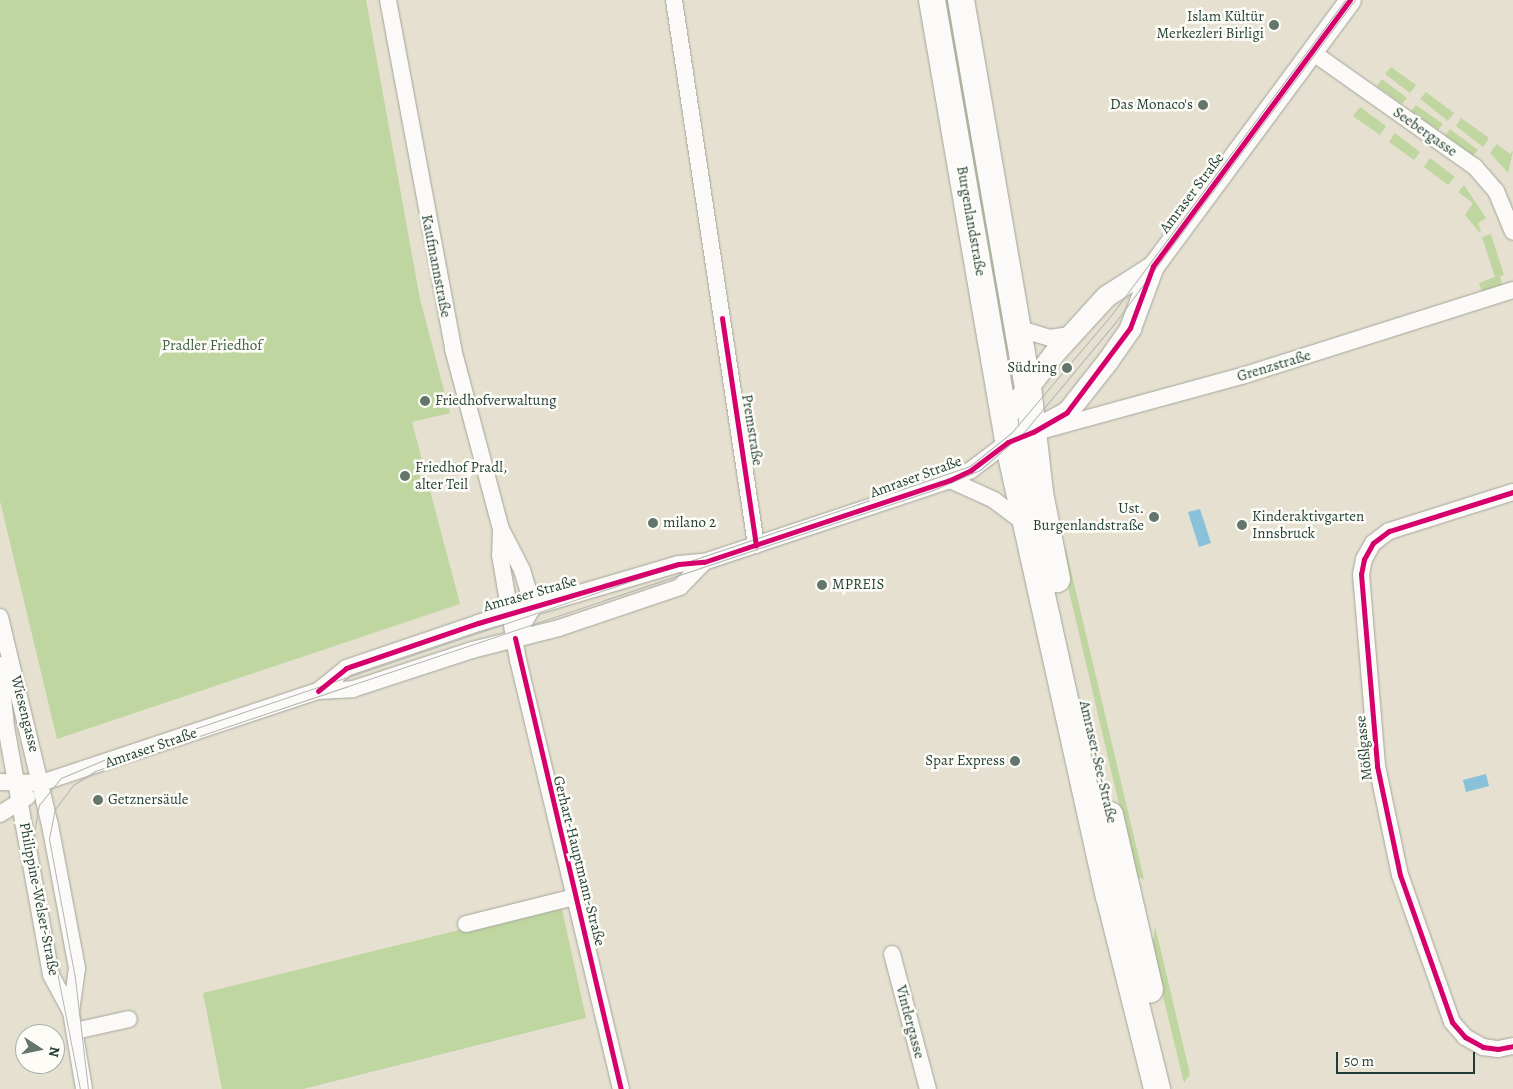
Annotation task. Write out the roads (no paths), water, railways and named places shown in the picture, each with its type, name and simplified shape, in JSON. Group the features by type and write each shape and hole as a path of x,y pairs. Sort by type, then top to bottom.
{"main road":[{"name":"Burgenlandstraße","path":"932,0 1006,430"},
{"name":"Burgenlandstraße","path":"961,0 1028,386 1033,432"},
{"name":"Amraser-See-Straße","path":"1006,430 1110,896 1157,1089"},
{"name":"Amraser-See-Straße","path":"1033,432 1055,572 1175,1089"}],"street":[{"name":"Kaufmannstraße","path":"388,0 453,349 501,529 522,570 533,607"},
{"name":"Premstraße","path":"674,0 756,545"},
{"name":"Amraser Straße","path":"1006,430 1033,432 1067,412 1108,360 1130,328 1153,266 1350,0"},
{"name":"Seebergasse","path":"1312,52 1475,167 1496,190 1513,232"},
{"name":"Amraser Straße","path":"318,691 346,668 509,614 679,564 704,562 950,480 982,463 1006,430 1028,386 1070,335 1106,296 1153,266"},
{"name":"Grenzstraße","path":"1033,432 1192,391 1513,290"},
{"path":"1017,328 1050,338 1070,335"},
{"name":"Amraser Straße","path":"982,463 1006,430"},
{"name":"Amraser Straße","path":"950,480 994,500 1026,524"},
{"name":"Mößlgasse","path":"1513,492 1389,531 1373,542 1364,559 1361,574 1377,766 1400,875 1452,1022 1465,1037 1482,1047 1498,1049 1513,1046"},
{"name":"Kaufmannstraße","path":"501,529 500,555 509,614"},
{"name":"Amraser Straße","path":"0,782 41,783 318,691 353,689 515,638 559,628 679,587 704,562"},
{"path":"515,638 533,607"},
{"name":"Gerhart-Hauptmann-Straße","path":"509,614 574,897 621,1089"},
{"name":"Wiesengasse","path":"0,617 41,783"},
{"name":"Wiesengasse","path":"0,664 6,727 17,782"},
{"name":"Philippine-Welser-Straße","path":"17,782 51,975 71,1012 84,1089"},
{"name":"Amraser Straße","path":"0,814 20,803 41,783"},
{"name":"Philippine-Welser-Straße","path":"41,783 78,968 71,1012"},
{"path":"466,924 574,897"},
{"name":"Vintlergasse","path":"892,954 928,1089"},
{"path":"75,1031 129,1019"}],"water":[{"path":"1200,509 1211,543 1199,547 1188,512"},
{"path":"1486,774 1489,786 1466,792 1463,780"}],"tram line":[{"path":"80,1089 32,844 39,805 61,778 111,757 970,466 1012,432 1112,314 1345,0"},
{"path":"88,1089 75,978 49,839 55,809 73,785 95,771 933,490 980,470 1024,432 1114,324 1355,0"}],"place":[{"name":"Islam Kültür Merkezleri Birligi","path":"1274,25"},
{"name":"Das Monaco's","path":"1203,105"},
{"name":"Südring","path":"1067,368"},
{"name":"Friedhofverwaltung","path":"425,401"},
{"name":"Friedhof Pradl, alter Teil","path":"405,476"},
{"name":"Ust. Burgenlandstraße","path":"1154,517"},
{"name":"milano 2","path":"653,523"},
{"name":"Kinderaktivgarten Innsbruck","path":"1242,525"},
{"name":"MPREIS","path":"822,585"},
{"name":"Spar Express","path":"1015,761"},
{"name":"Getznersäule","path":"98,800"}],"park label":[{"name":"Pradler Friedhof","path":"212,346"}]}
